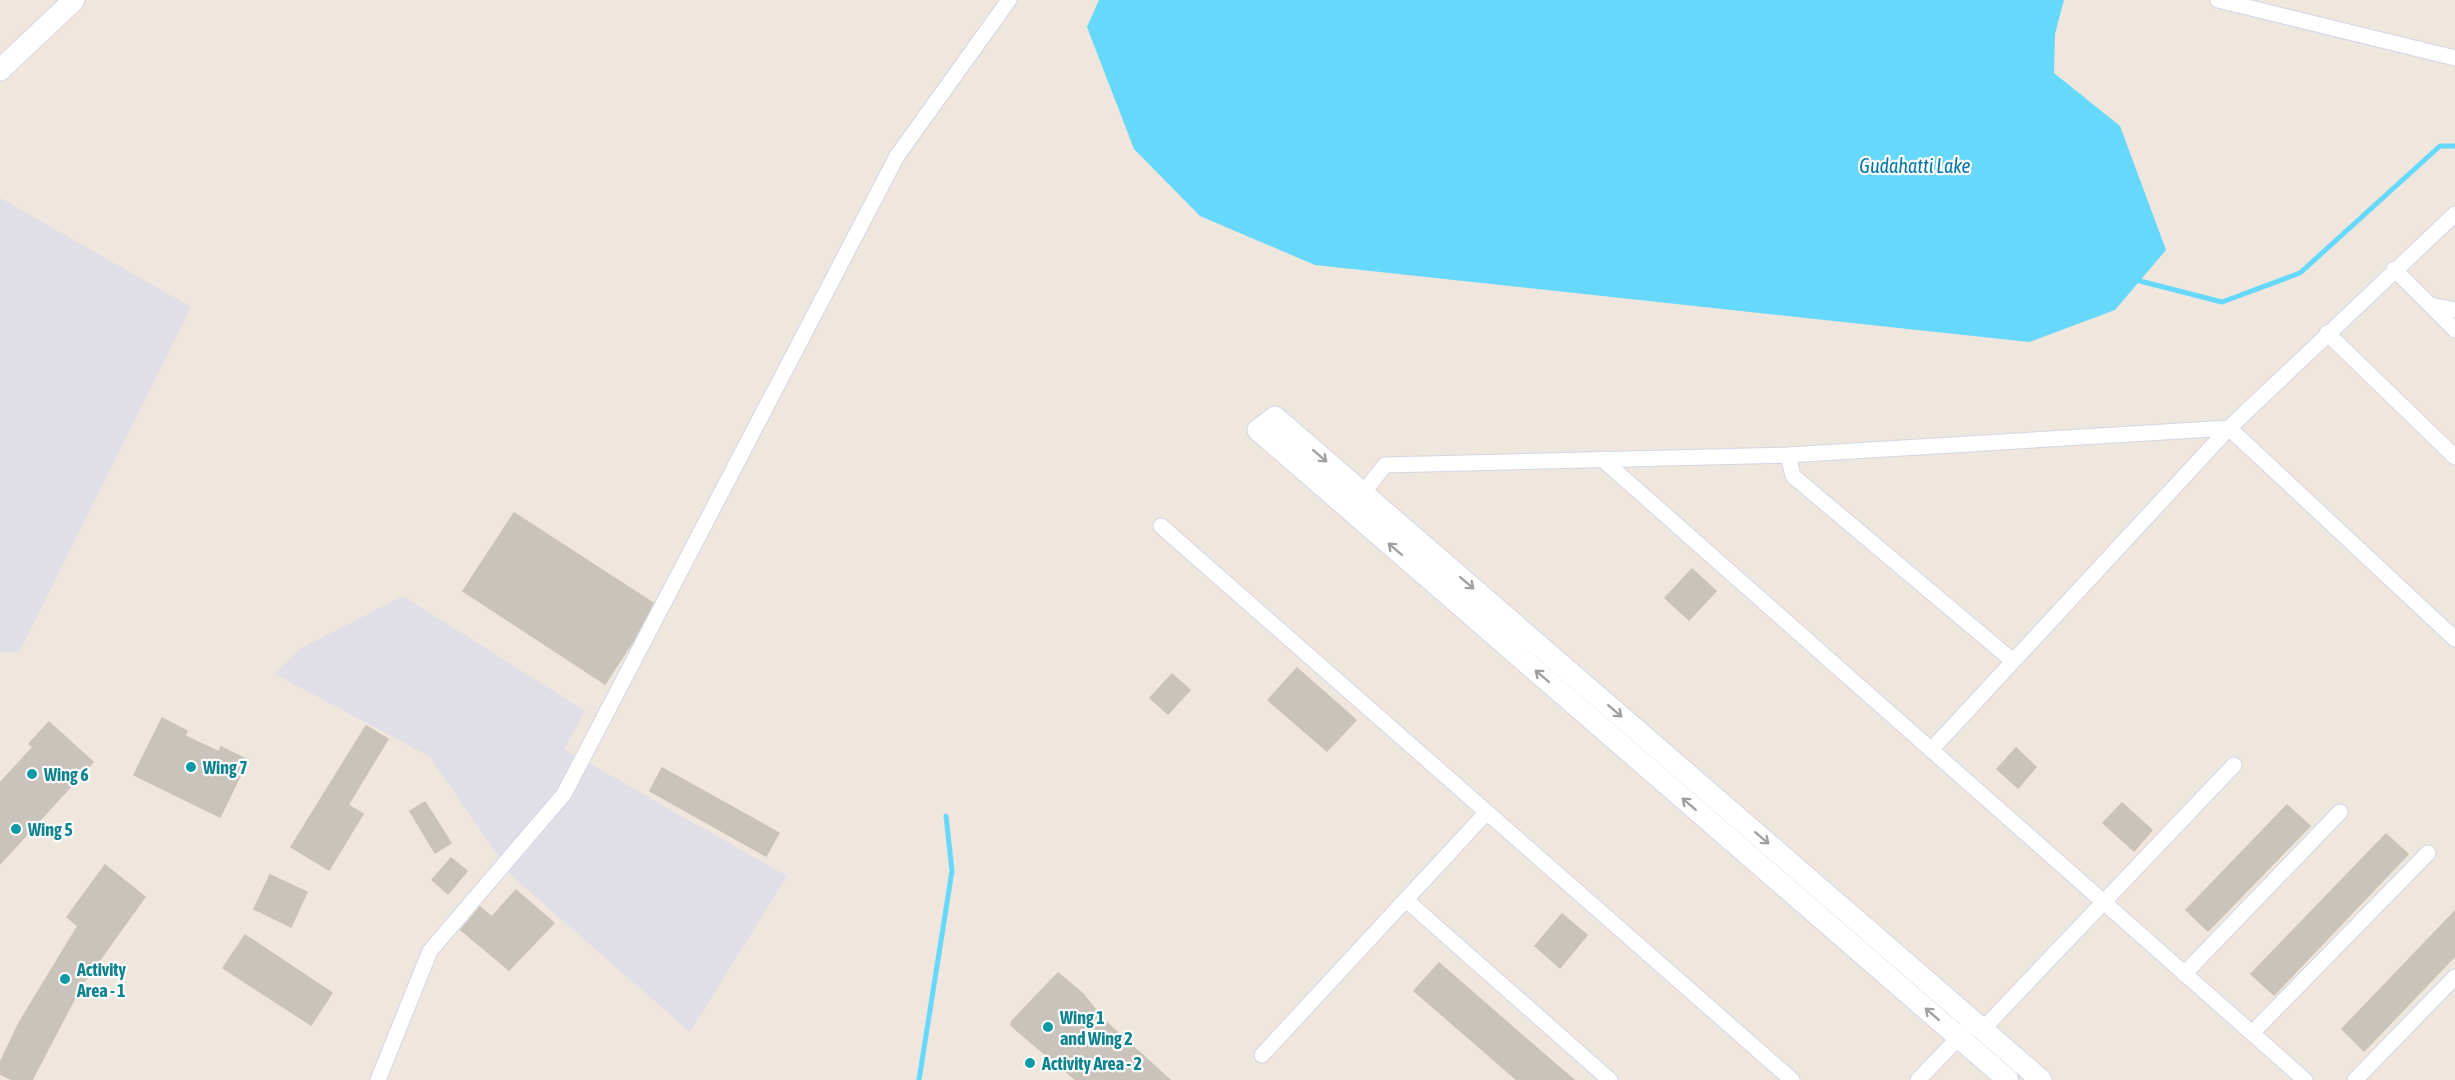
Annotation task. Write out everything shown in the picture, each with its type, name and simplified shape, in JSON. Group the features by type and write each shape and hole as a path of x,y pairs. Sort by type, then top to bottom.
{"street":[{"path":"0,70 74,0"},
{"path":"378,1080 430,951 564,794 897,156 1010,0"},
{"path":"2218,0 2455,58"},
{"path":"1931,750 2229,428 2394,269 2455,214"},
{"path":"2394,269 2455,330"},
{"path":"2430,305 2455,310"},
{"path":"2327,333 2455,457"},
{"path":"2008,1080 1258,430 1275,417 2041,1080"},
{"path":"1363,493 1385,465 1788,454 2229,428 2455,639"},
{"path":"1788,454 1793,476 2013,661"},
{"path":"1602,459 2305,1080"},
{"path":"1161,526 1792,1080"},
{"path":"1918,1080 1959,1037 1978,1026 2104,902 2234,765"},
{"path":"1262,1055 1487,812"},
{"path":"2184,974 2340,812"},
{"path":"2252,1033 2428,853"},
{"path":"1406,900 1610,1080"},
{"path":"2355,1080 2455,977"}],"shaded area":[{"path":"0,198 191,307 19,652 0,652"},
{"path":"403,596 585,711 564,749 787,876 690,1032 513,877 429,756 275,674 300,649"}],"water":[{"name":"Gudahatti Lake","path":"1099,0 2064,0 2055,34 2054,73 2120,126 2166,250 2115,310 2029,342 1315,265 1200,216 1134,149 1087,27"}],"building":[{"path":"514,513 653,603 633,641 605,684 463,591"},
{"path":"1692,569 1716,591 1689,620 1665,598"},
{"path":"1297,668 1356,720 1327,751 1268,700"},
{"path":"1172,674 1190,690 1168,714 1150,698"},
{"name":"Wing 7","path":"162,718 187,731 185,736 219,752 221,747 248,760 220,817 134,775"},
{"path":"49,722 93,762 0,864 0,783 33,747 29,744"},
{"path":"366,726 388,739 348,805 363,814 329,870 291,847"},
{"path":"2016,748 2036,767 2018,788 1997,769"},
{"path":"662,768 779,833 766,856 650,791"},
{"path":"425,802 451,843 435,853 410,811"},
{"path":"2122,803 2152,830 2134,851 2103,823"},
{"path":"2287,805 2310,826 2208,931 2186,910"},
{"path":"2386,834 2408,854 2274,995 2251,974"},
{"path":"451,858 467,871 448,894 432,880"},
{"name":"Activity Area - 1","path":"105,865 145,897 81,986 32,1080 13,1080 0,1074 0,1063 19,1023 78,926 67,917"},
{"path":"270,875 307,892 291,927 254,909"},
{"path":"516,890 554,923 509,970 461,930 480,907 492,917"},
{"path":"2455,911 2455,956 2364,1051 2342,1029"},
{"path":"1562,914 1587,935 1560,968 1535,946"},
{"path":"245,935 332,993 311,1025 223,968"},
{"path":"1439,963 1574,1080 1517,1080 1414,991"},
{"name":"Wing 1 and Wing 2","path":"1058,973 1083,994 1105,1021 1170,1080 1076,1080 1015,1029 1011,1025 1012,1021"}],"waterway":[{"path":"2140,281 2222,302 2300,273 2440,146 2455,146"},
{"path":"919,1080 952,871 946,816"}],"place":[{"name":"Wing 7","path":"191,767"},
{"name":"Wing 6","path":"32,774"},
{"name":"Wing 5","path":"16,829"},
{"name":"Activity Area - 1","path":"65,979"},
{"name":"Wing 1 and Wing 2","path":"1048,1027"},
{"name":"Activity Area - 2","path":"1030,1063"}]}
